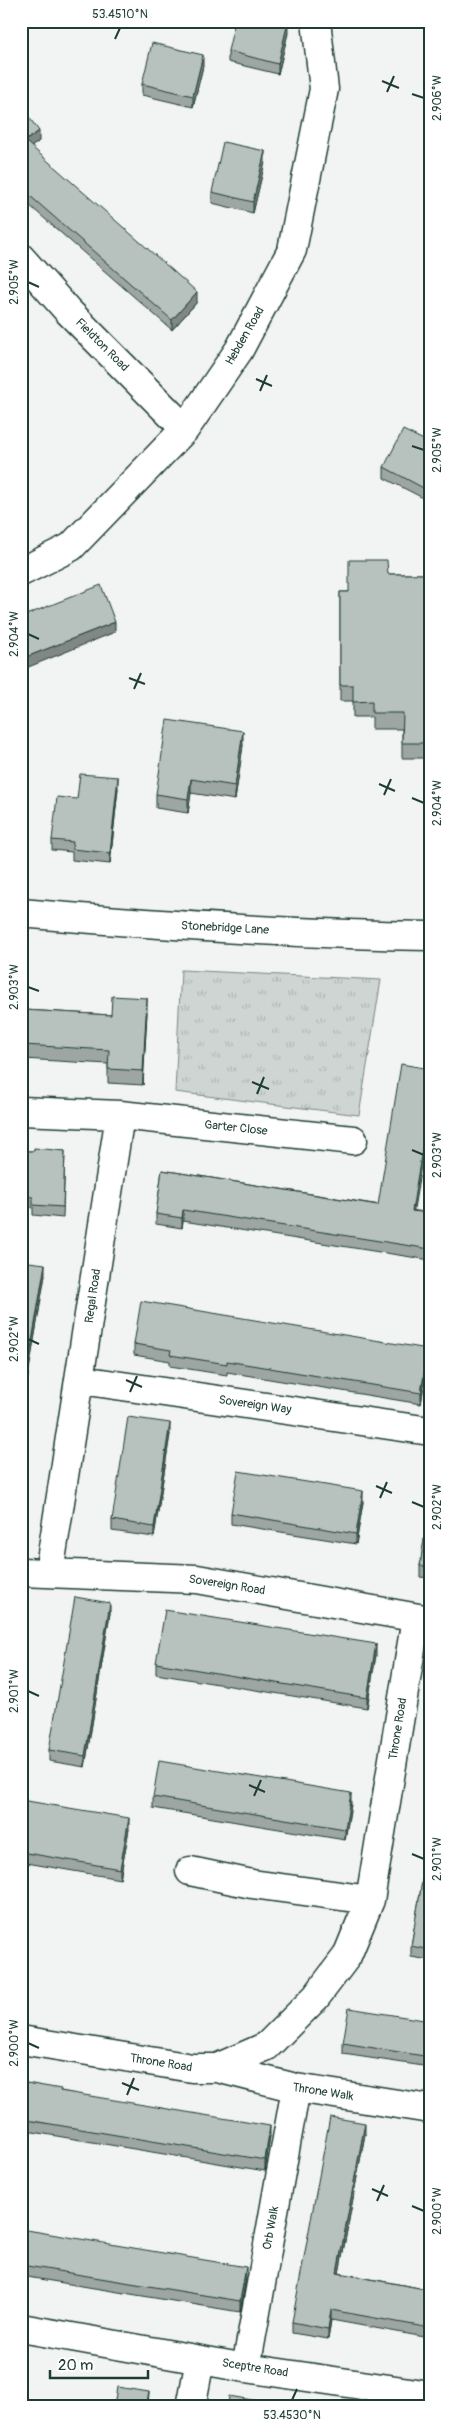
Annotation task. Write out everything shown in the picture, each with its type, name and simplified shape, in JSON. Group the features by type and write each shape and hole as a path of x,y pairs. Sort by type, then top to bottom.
{"street":[{"name":"Hebden Road","path":"21,572 71,547 185,429 239,350 292,250 324,89 316,21"},
{"name":"Fieldton Road","path":"21,258 68,310 185,429"},
{"name":"Stonebridge Lane","path":"21,913 143,924 430,936"},
{"path":"21,1111 120,1115"},
{"name":"Garter Close","path":"120,1115 353,1140"},
{"name":"Regal Road","path":"49,1573 81,1380 120,1115"},
{"name":"Sovereign Way","path":"81,1380 430,1431"},
{"name":"Sovereign Road","path":"21,1572 197,1579 423,1619"},
{"name":"Throne Road","path":"21,2040 192,2068 217,2068 267,2046 316,1997 347,1956 370,1900 423,1619"},
{"path":"190,1871 252,1884 370,1900"},
{"name":"Throne Walk","path":"217,2068 296,2088 430,2109"},
{"name":"Orb Walk","path":"246,2368 296,2088"},
{"name":"Sceptre Road","path":"21,2328 246,2368 430,2395"},
{"path":"191,2407 200,2360"}],"green space":[{"path":"181,970 381,980 359,1115 175,1092"}],"building":[{"path":"235,21 288,22 278,64 228,51"},
{"path":"152,43 203,55 193,96 142,84"},
{"path":"21,106 39,131 25,141 197,292 172,320 21,188 28,180 21,172"},
{"path":"223,142 265,151 253,202 212,192"},
{"path":"403,430 430,443 429,491 384,467"},
{"path":"349,560 387,560 388,574 430,574 430,743 402,743 403,713 372,713 372,701 353,702 353,685 340,685 340,592 349,592"},
{"path":"101,585 115,622 21,659 21,617"},
{"path":"167,720 243,731 235,786 191,779 188,799 156,794"},
{"path":"80,774 118,777 110,853 72,849 73,842 52,840 57,797 77,799"},
{"path":"21,991 26,992 24,1010 111,1015 112,996 147,998 143,1071 108,1069 109,1050 23,1045 21,1065"},
{"path":"401,1064 430,1069 430,1101 412,1211 430,1213 430,1249 183,1210 182,1218 156,1214 162,1170 378,1205"},
{"path":"34,1148 65,1151 63,1207 33,1205 33,1197 21,1196 21,1151 34,1151"},
{"path":"21,1261 45,1264 22,1401 21,1401"},
{"path":"141,1301 428,1349 421,1393 227,1361 227,1364 170,1355 171,1350 134,1344"},
{"path":"128,1417 170,1423 154,1527 112,1520"},
{"path":"238,1471 363,1491 356,1534 231,1513"},
{"path":"430,1501 430,1567 420,1566"},
{"path":"75,1597 110,1603 85,1756 49,1750"},
{"path":"165,1610 376,1644 367,1698 156,1663"},
{"path":"159,1761 351,1793 345,1829 153,1797"},
{"path":"21,1800 129,1818 120,1869 21,1852"},
{"path":"430,1835 430,1950 411,1946"},
{"path":"349,2008 430,2021 430,2057 343,2043"},
{"path":"21,2082 61,2089 60,2091 270,2126 265,2160 21,2119"},
{"path":"330,2117 365,2123 337,2273 430,2290 430,2328 331,2310 328,2329 292,2322"},
{"path":"21,2229 246,2267 240,2301 21,2265"},
{"path":"117,2387 149,2392 146,2407 114,2407"},
{"path":"229,2396 293,2407 228,2407"}]}
